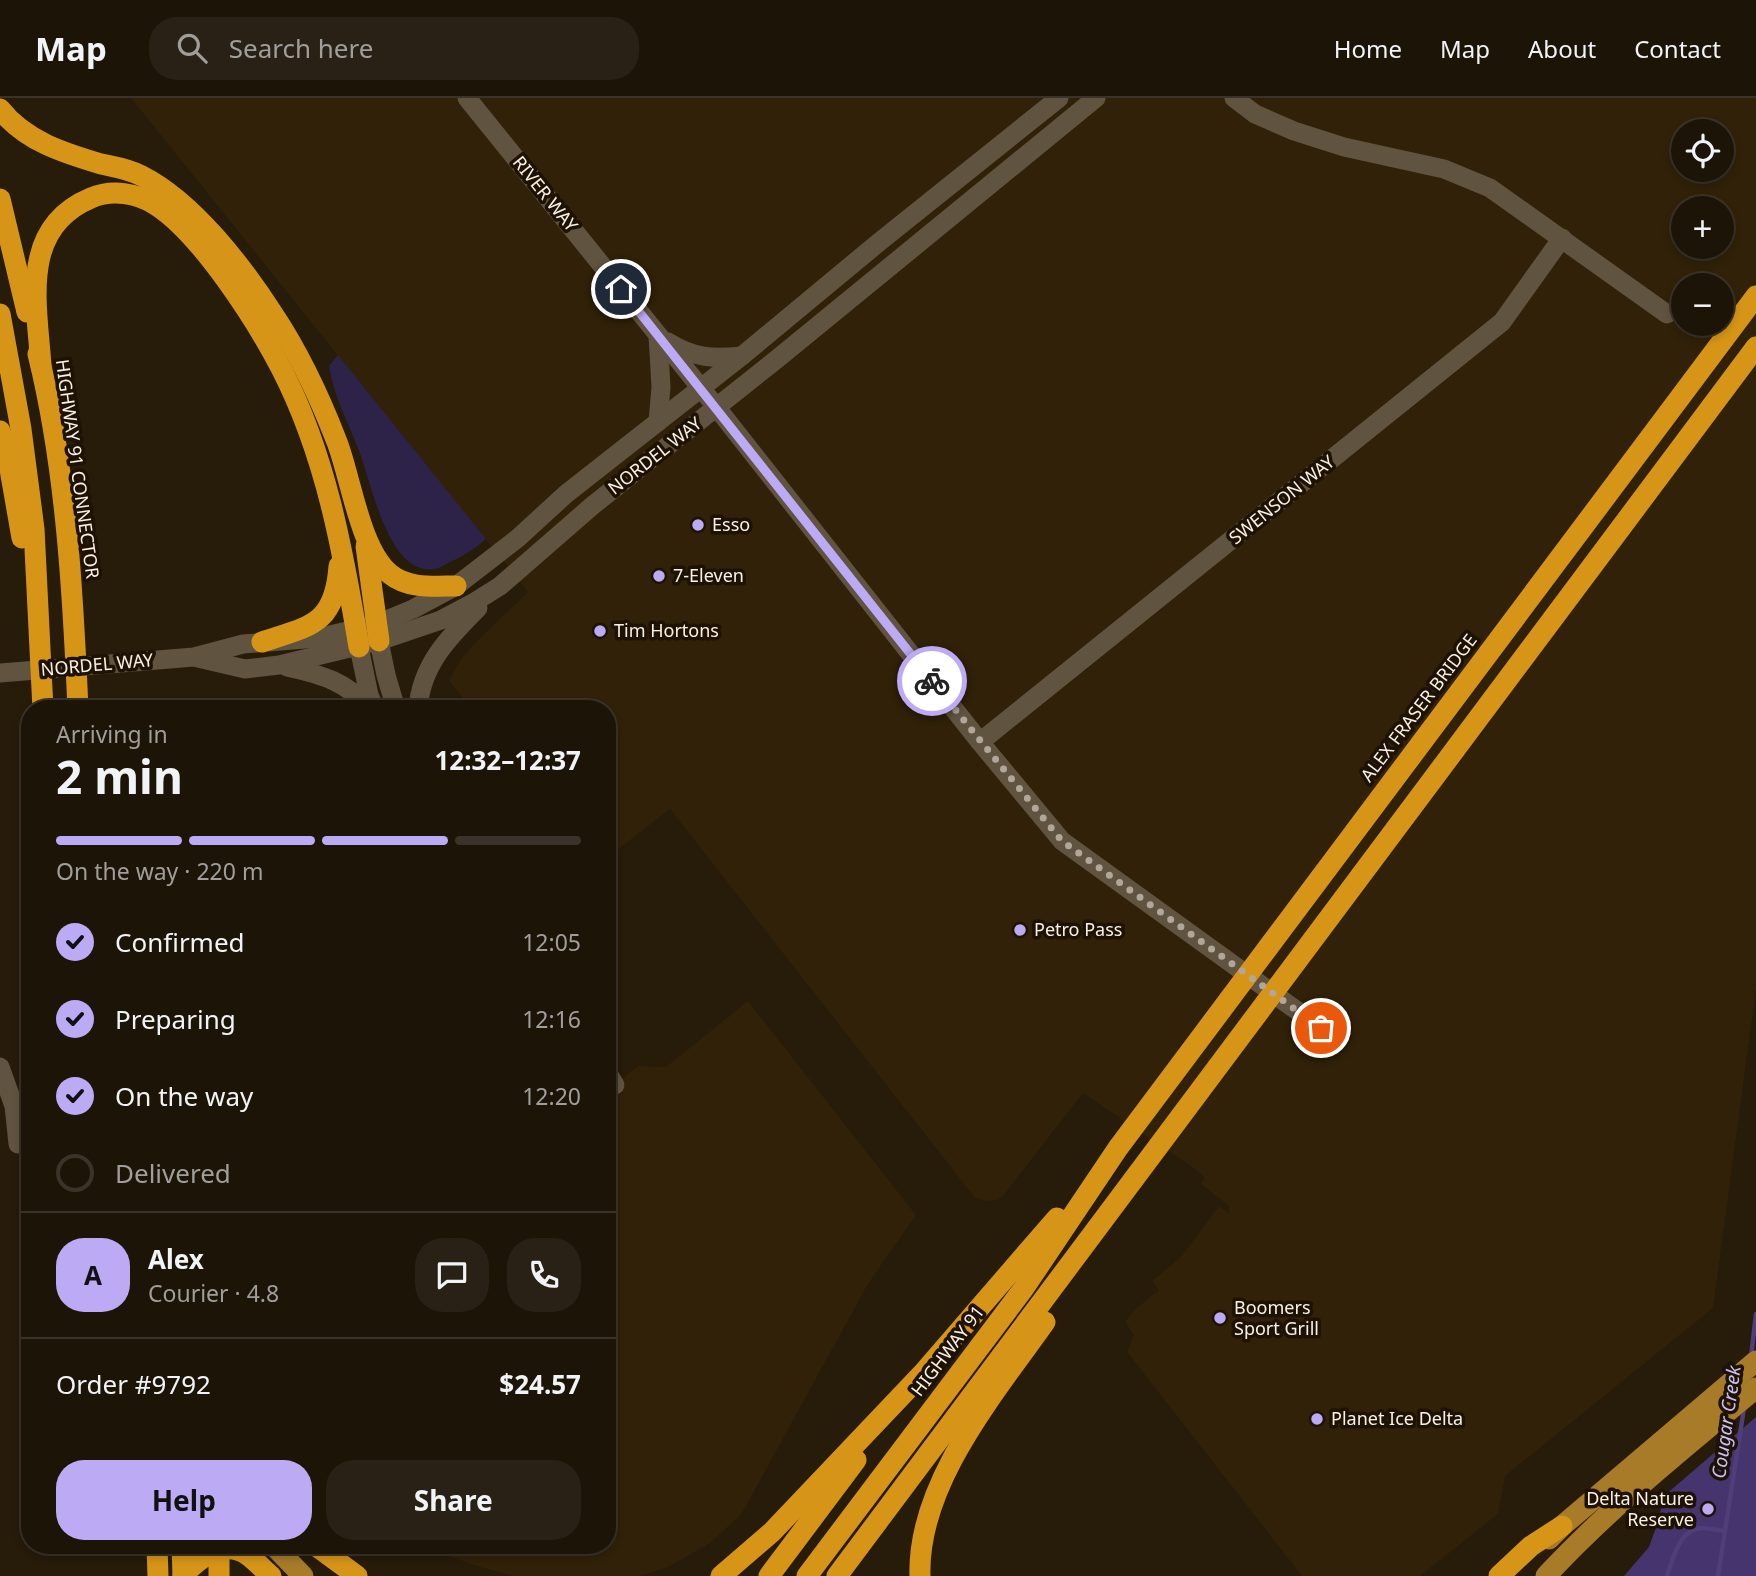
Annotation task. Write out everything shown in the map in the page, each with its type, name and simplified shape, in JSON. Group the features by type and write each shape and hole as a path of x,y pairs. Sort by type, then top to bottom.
{"highway":[{"path":"0,109 17,126 46,144 65,153 136,173 157,185 188,211 229,255 273,314 308,375 339,445 365,532 382,567 402,582 456,586"},
{"path":"41,366 35,287 38,258 46,237 65,214 83,201 96,196 123,193 148,200 170,217 198,246 236,295 263,336 309,428 368,635"},
{"name":"HIGHWAY 91 CONNECTOR","path":"0,199 41,366 62,500 74,623 78,700"},
{"name":"ALEX FRASER BRIDGE","path":"1118,1148 1756,296"},
{"path":"0,314 21,429 34,529 43,700"},
{"path":"837,1576 1756,347"},
{"path":"0,431 7,452 39,626"},
{"path":"365,532 368,635"},
{"path":"262,642 306,627 329,609 338,584 340,542"},
{"path":"721,1576 772,1532 923,1373 1118,1148"},
{"name":"HIGHWAY 91","path":"807,1576 1024,1288 1118,1148"},
{"path":"920,1576 919,1558 926,1520 940,1483 961,1446 1051,1313 1121,1196"},
{"path":"769,1576 923,1373"},
{"path":"1499,1576 1531,1546 1562,1526"},
{"path":"157,1554 158,1576"},
{"path":"182,1554 183,1575"},
{"path":"183,1575 207,1554"},
{"path":"219,1554 219,1576"},
{"path":"246,1554 271,1576"},
{"path":"327,1554 357,1576"}],"main road":[{"path":"1514,1576 1562,1526 1756,1361"},
{"path":"1546,1576 1583,1537 1654,1473 1756,1388"},
{"path":"282,1554 303,1576"}],"street":[{"name":"RIVER WAY","path":"467,98 717,408 980,742 1062,841 1321,1028"},
{"name":"NORDEL WAY","path":"0,673 194,657 243,644 368,635 456,586 495,558 566,494 743,355 1059,98"},
{"name":"NORDEL WAY","path":"194,657 245,669 279,665 368,635 441,620 500,586 592,506 984,192 1096,98"},
{"path":"1234,98 1255,114 1294,131 1344,147 1444,169 1490,188 1667,314"},
{"name":"SWENSON WAY","path":"980,742 1502,322 1562,238"},
{"path":"658,335 686,353 724,358 743,355"},
{"path":"658,335 661,387 658,422"},
{"path":"419,700 427,670 436,653 500,586"},
{"path":"368,635 370,700"},
{"path":"368,635 393,700"},
{"path":"279,665 331,678 363,700"},
{"path":"0,1067 13,1106 18,1144"}],"shaded area":[{"path":"131,98 1756,98 1756,989 1713,1308 1505,1476 1498,1514 1420,1576 1302,1576 1127,1352 1134,1335 1125,1322 1132,1312 1159,1290 1152,1281 1181,1257 1219,1206 1229,1213 1229,1206 1201,1184 1205,1178 1083,1093 1003,1196 985,1201 975,1198 670,809 616,851 616,700 464,700 449,680 461,659 528,592"},
{"path":"338,355 486,539 473,549 435,569 419,568 406,559 395,545 377,507 335,389 329,366"},
{"path":"748,1001 916,1215 868,1284 741,1515 710,1543 668,1567 640,1576 514,1576 444,1554 616,1554 616,1084 638,1066 666,1067"},
{"name":"Delta Nature Reserve","path":"1756,1417 1756,1576 1624,1576 1649,1547 1664,1496"}],"waterway":[{"name":"Cougar Creek","path":"1751,1357 1756,1314"},
{"name":"Cougar Creek","path":"1718,1576 1744,1408"},
{"path":"1667,1576 1678,1546 1688,1533 1702,1528 1724,1531"}],"way so far":[{"path":"932,681 1062,841 1321,1028"}],"place":[{"name":"Esso","path":"698,525"},
{"name":"7-Eleven","path":"659,576"},
{"name":"Tim Hortons","path":"600,631"},
{"name":"Petro Pass","path":"1020,930"},
{"name":"Boomers Sport Grill","path":"1220,1318"},
{"name":"Planet Ice Delta","path":"1317,1419"},
{"name":"Delta Nature Reserve","path":"1708,1509"}],"route":[{"path":"621,289 932,681"}]}
